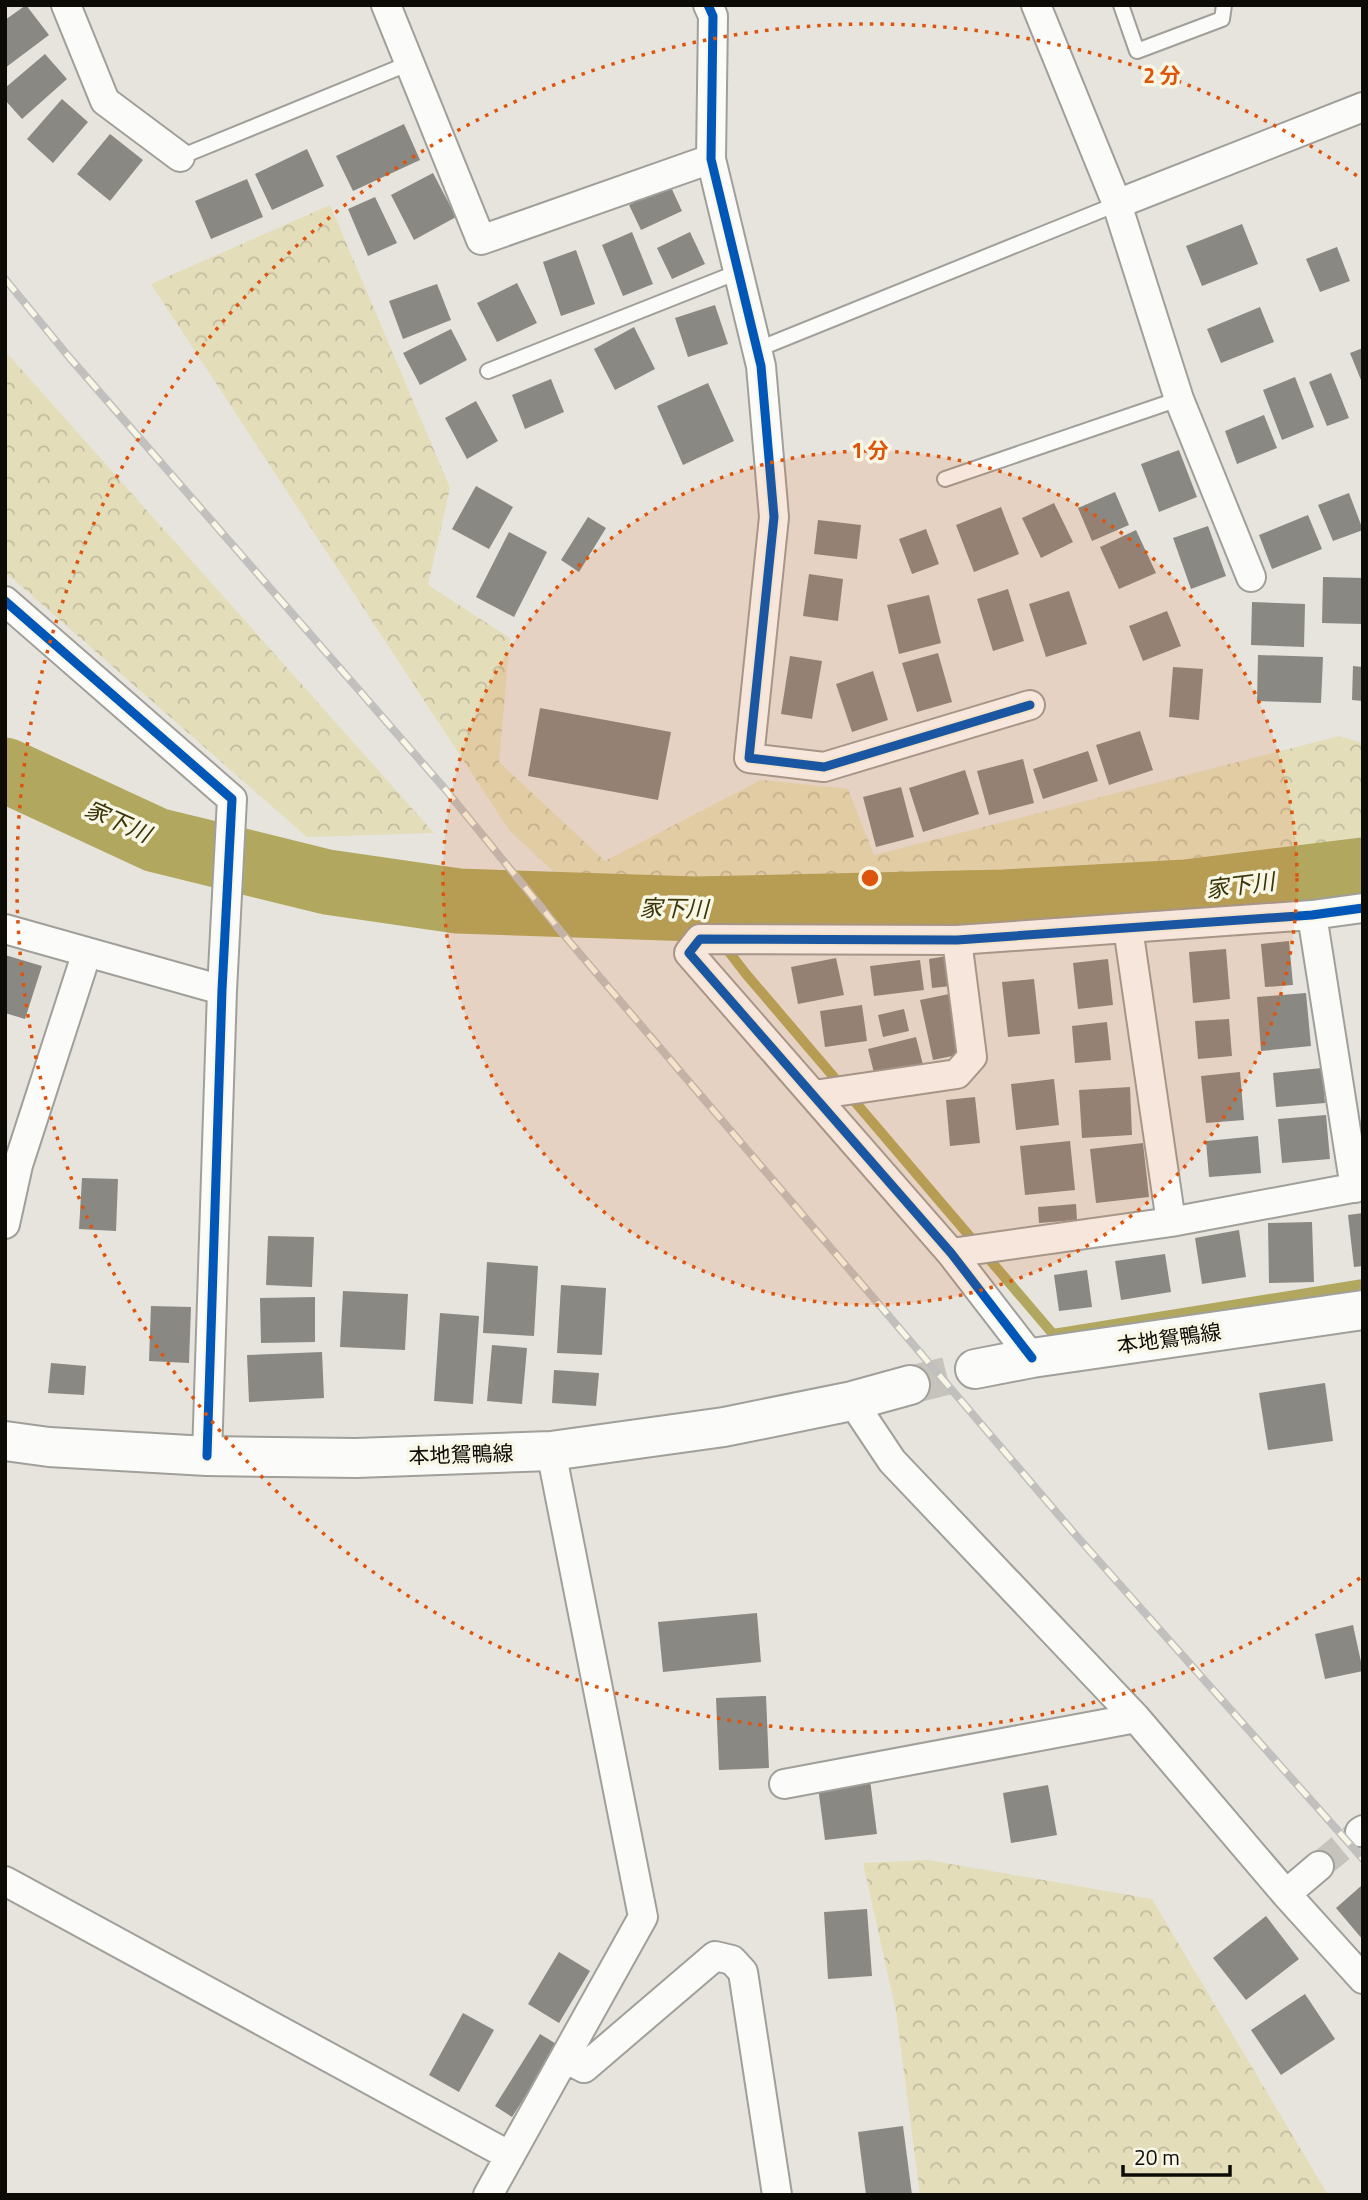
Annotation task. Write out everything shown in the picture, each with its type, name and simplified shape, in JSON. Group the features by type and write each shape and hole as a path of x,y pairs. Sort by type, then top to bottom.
{"main road":[{"name":"本地鴛鴨線","path":"975,1369 1032,1358 1363,1310"},
{"name":"本地鴛鴨線","path":"5,1441 49,1447 207,1456 356,1458 551,1451 724,1427 852,1401 911,1385"}],"street":[{"path":"65,5 105,102 180,157"},
{"path":"386,5 481,240 711,159"},
{"path":"1036,5 1117,204 1178,399 1251,577"},
{"path":"715,9 711,159 761,366 774,517 749,758 824,767 1030,705"},
{"path":"1117,204 1363,107"},
{"path":"5,601 232,799 222,990 207,1456"},
{"path":"1032,1358 951,1253 689,953 700,939 957,940 1312,915 1363,908"},
{"path":"951,1253 1171,1222 1359,1187 1312,915"},
{"path":"1128,928 1171,1222"},
{"path":"5,929 222,990"},
{"path":"814,1095 957,1074 972,1057 957,940"},
{"path":"5,1224 18,1165 87,952"},
{"path":"852,1401 892,1461 1136,1718 1286,1894 1363,1979"},
{"path":"488,2195 643,1917 551,1451"},
{"path":"785,1784 1136,1718"},
{"path":"1286,1894 1319,1866"},
{"path":"5,1881 510,2157"},
{"path":"565,2059 584,2068 715,1956 732,1960 743,1972 777,2195"}],"lane":[{"path":"1121,5 1138,51 1222,19 1224,5"},
{"path":"180,157 410,63"},
{"path":"756,349 1117,204"},
{"path":"488,371 738,272"},
{"path":"946,478 1178,399"}],"green space":[{"path":"330,205 450,488 428,585 510,638 499,762 605,861 761,780 848,789 874,855 1339,736 1363,743 1363,860 1192,880 704,904 571,888 509,830 151,284"},
{"path":"5,351 434,833 307,837 5,572"},
{"path":"928,1860 1152,1899 1328,2195 920,2195 896,2011 863,1863"}],"building":[{"path":"26,5 49,35 5,68 5,20"},
{"path":"45,54 67,79 22,119 5,100 5,88"},
{"path":"62,99 88,122 53,163 27,139"},
{"path":"404,124 420,160 353,191 336,156"},
{"path":"110,134 143,160 110,201 77,174"},
{"path":"307,149 324,186 272,210 255,174"},
{"path":"433,173 456,217 414,240 391,195"},
{"path":"247,179 263,217 211,239 195,201"},
{"path":"670,185 682,211 641,230 629,205"},
{"path":"375,197 397,243 368,256 348,209"},
{"path":"1242,224 1258,264 1202,286 1186,246"},
{"path":"632,232 653,284 623,296 602,245"},
{"path":"690,232 705,264 672,279 657,248"},
{"path":"1337,247 1350,281 1320,292 1306,259"},
{"path":"576,250 595,304 561,316 543,262"},
{"path":"517,283 537,323 497,342 477,303"},
{"path":"437,284 451,320 403,339 389,301"},
{"path":"715,305 728,344 688,357 675,318"},
{"path":"1260,307 1274,342 1221,363 1207,329"},
{"path":"634,327 655,369 615,390 594,349"},
{"path":"451,329 467,360 420,385 403,353"},
{"path":"1363,348 1363,385 1350,353"},
{"path":"1331,373 1349,418 1327,426 1309,382"},
{"path":"1295,377 1314,427 1282,440 1263,390"},
{"path":"551,379 564,412 525,429 512,395"},
{"path":"708,383 734,441 683,465 657,406"},
{"path":"476,401 498,441 467,459 445,418"},
{"path":"1264,415 1277,448 1237,464 1225,431"},
{"path":"1179,450 1197,497 1159,512 1141,464"},
{"path":"476,486 513,507 489,549 452,529"},
{"path":"1115,492 1129,525 1092,541 1078,508"},
{"path":"1349,493 1363,530 1333,541 1318,505"},
{"path":"1054,503 1073,542 1041,558 1022,518"},
{"path":"1001,507 1019,554 974,572 956,525"},
{"path":"1308,515 1322,549 1272,569 1259,535"},
{"path":"588,517 606,528 579,572 561,560"},
{"path":"818,520 861,525 857,559 814,554"},
{"path":"1208,526 1226,576 1191,589 1173,538"},
{"path":"926,529 939,564 912,574 899,539"},
{"path":"1136,530 1156,573 1119,589 1100,547"},
{"path":"509,532 547,552 514,617 476,597"},
{"path":"809,574 843,579 838,621 803,616"},
{"path":"1323,577 1363,578 1363,624 1322,623"},
{"path":"1008,589 1024,641 993,651 977,599"},
{"path":"1069,591 1087,644 1046,657 1029,604"},
{"path":"929,595 941,643 899,654 887,605"},
{"path":"1252,602 1305,604 1304,647 1251,645"},
{"path":"1167,611 1181,646 1143,661 1129,626"},
{"path":"938,653 952,702 917,712 902,663"},
{"path":"1258,655 1323,657 1321,703 1257,701"},
{"path":"790,656 822,661 812,719 781,714"},
{"path":"1353,666 1363,667 1363,701 1352,700"},
{"path":"1173,667 1203,669 1199,720 1169,717"},
{"path":"873,671 888,720 852,732 836,684"},
{"path":"540,708 671,732 658,800 528,776"},
{"path":"1140,731 1153,770 1109,785 1096,745"},
{"path":"1088,751 1098,781 1043,799 1033,769"},
{"path":"1023,759 1034,803 989,815 977,771"},
{"path":"965,770 979,814 923,832 909,788"},
{"path":"901,787 914,837 876,847 863,797"},
{"path":"1289,941 1293,985 1265,987 1261,944"},
{"path":"1226,949 1230,999 1193,1003 1189,952"},
{"path":"5,955 42,966 25,1019 5,1013"},
{"path":"947,956 951,986 932,988 929,959"},
{"path":"836,958 844,995 798,1004 791,967"},
{"path":"1108,959 1113,1005 1078,1009 1073,963"},
{"path":"920,960 924,990 874,996 870,966"},
{"path":"1034,979 1040,1034 1008,1037 1002,982"},
{"path":"1306,993 1311,1046 1261,1051 1257,997"},
{"path":"949,994 962,1054 933,1060 920,1000"},
{"path":"862,1005 867,1041 825,1047 820,1011"},
{"path":"904,1009 909,1031 883,1037 878,1015"},
{"path":"1229,1019 1232,1056 1198,1059 1195,1021"},
{"path":"1107,1022 1111,1060 1075,1063 1072,1026"},
{"path":"916,1037 923,1065 875,1077 868,1049"},
{"path":"1322,1068 1325,1103 1276,1107 1273,1073"},
{"path":"1240,1072 1244,1120 1206,1123 1201,1076"},
{"path":"1054,1079 1059,1125 1016,1130 1011,1084"},
{"path":"1130,1087 1132,1135 1082,1138 1079,1090"},
{"path":"975,1097 980,1143 950,1146 946,1100"},
{"path":"1326,1115 1330,1159 1282,1163 1278,1119"},
{"path":"1258,1136 1261,1173 1209,1177 1206,1141"},
{"path":"1070,1141 1075,1190 1025,1195 1020,1146"},
{"path":"1143,1143 1149,1197 1096,1203 1090,1149"},
{"path":"82,1178 118,1179 116,1231 79,1229"},
{"path":"1076,1204 1077,1220 1039,1223 1038,1207"},
{"path":"1363,1213 1363,1266 1354,1267 1348,1215"},
{"path":"1312,1222 1314,1282 1269,1283 1268,1223"},
{"path":"1239,1230 1246,1277 1202,1284 1195,1238"},
{"path":"268,1236 314,1237 312,1287 266,1285"},
{"path":"1165,1254 1171,1292 1121,1300 1115,1261"},
{"path":"487,1262 538,1266 534,1336 483,1333"},
{"path":"1087,1270 1092,1307 1059,1311 1054,1275"},
{"path":"561,1285 606,1288 602,1355 557,1353"},
{"path":"343,1291 408,1294 405,1350 340,1347"},
{"path":"315,1297 315,1342 261,1343 260,1298"},
{"path":"151,1306 191,1307 189,1363 149,1361"},
{"path":"440,1313 479,1316 473,1404 434,1401"},
{"path":"492,1345 527,1348 522,1404 487,1401"},
{"path":"322,1352 324,1398 249,1402 247,1355"},
{"path":"51,1363 86,1366 84,1395 48,1393"},
{"path":"554,1370 599,1373 596,1406 552,1403"},
{"path":"1325,1383 1333,1441 1268,1450 1259,1393"},
{"path":"757,1613 761,1662 663,1672 658,1622"},
{"path":"1353,1625 1363,1671 1325,1679 1315,1634"},
{"path":"766,1696 769,1768 719,1770 716,1698"},
{"path":"870,1780 877,1834 825,1840 818,1787"},
{"path":"1048,1785 1057,1835 1011,1843 1003,1793"},
{"path":"1361,1886 1363,1888 1363,1940 1336,1908"},
{"path":"867,1909 872,1976 828,1979 824,1912"},
{"path":"1266,1916 1299,1959 1246,2000 1213,1958"},
{"path":"559,1952 590,1971 559,2023 528,2004"},
{"path":"1305,1994 1335,2039 1281,2075 1251,2030"},
{"path":"463,2013 494,2030 459,2092 429,2075"},
{"path":"540,2034 558,2045 512,2117 495,2106"},
{"path":"903,2126 912,2195 866,2195 858,2132"}],"waterway":[{"name":"家下川","path":"5,770 156,840 327,882 458,901 696,909 1004,902 1186,892 1363,870"},
{"path":"696,909 746,974 1053,1334 1363,1284"}],"tunnel":[{"path":"910,1385 975,1369"},
{"path":"1319,1866 1360,1832"}],"railway":[{"path":"5,279 69,357 445,789 563,934 1074,1533 1363,1859"}],"cycle path":[{"path":"708,5 713,16 711,159 761,366 774,517 749,758 824,767 1030,705"},
{"path":"5,601 232,799 222,990 207,1456"},
{"path":"1032,1358 951,1253 689,953 700,939 957,940 1312,915 1363,908"}]}
